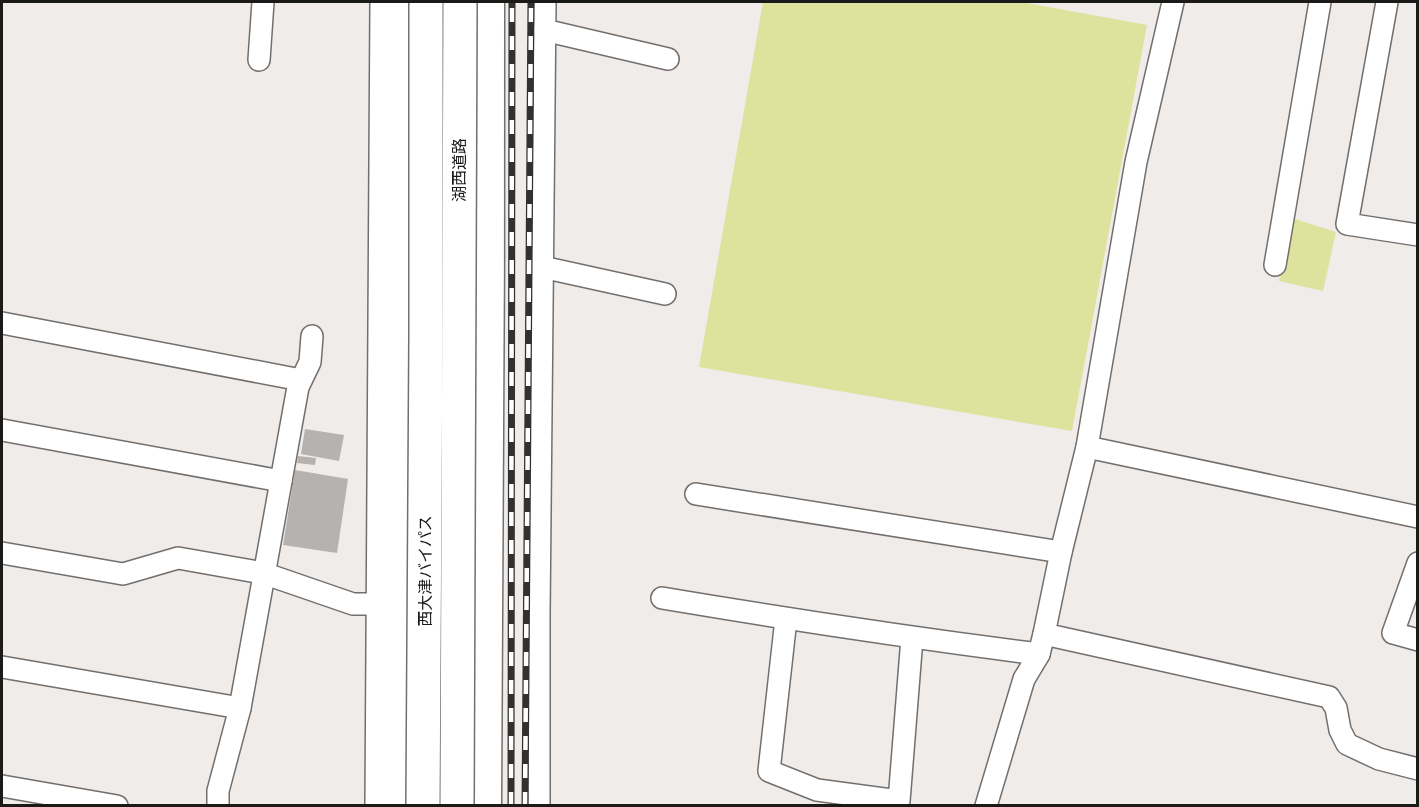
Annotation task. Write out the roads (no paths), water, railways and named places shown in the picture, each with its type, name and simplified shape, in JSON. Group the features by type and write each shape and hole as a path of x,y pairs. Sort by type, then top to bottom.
{"highway":[{"name":"湖西道路","path":"426,2 426,337"},
{"name":"湖西道路","path":"459,338 460,2"},
{"name":"西大津バイパス","path":"423,806 426,337"},
{"name":"西大津バイパス","path":"457,806 459,338"}],"street":[{"path":"259,60 263,2"},
{"path":"376,806 382,630 381,2"},
{"path":"383,245 402,2"},
{"path":"486,806 490,244 489,2"},
{"path":"539,806 545,2"},
{"path":"986,806 1024,679 1042,644 1061,552 1088,447 1136,162 1173,2"},
{"path":"1275,265 1320,2"},
{"path":"1387,2 1347,224 1418,235"},
{"path":"544,30 668,59"},
{"path":"383,245 490,244"},
{"path":"542,267 665,294"},
{"path":"2,323 301,380"},
{"path":"218,806 218,791 240,708 298,387 310,362 312,336"},
{"path":"2,430 281,481"},
{"path":"1088,447 1418,517"},
{"path":"696,494 1061,552"},
{"path":"382,518 444,518 487,533"},
{"path":"382,518 376,604 382,630 401,806"},
{"path":"2,553 123,574 178,558 263,573 353,604 376,604"},
{"path":"1418,563 1393,633 1418,640"},
{"path":"662,598 912,638 1042,644 1329,697 1347,744 1379,759 1418,769"},
{"path":"786,619 769,771 817,790 898,801 912,638"},
{"path":"2,667 240,708"},
{"path":"2,786 117,806"}],"railway":[{"path":"511,806 512,2"},
{"path":"525,806 531,2"}]}
